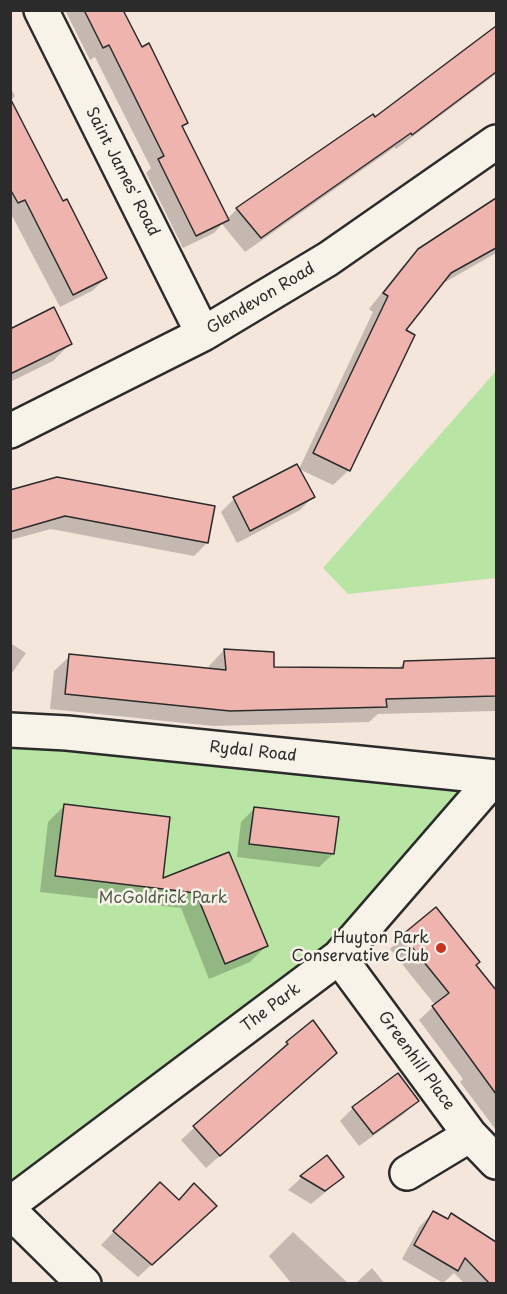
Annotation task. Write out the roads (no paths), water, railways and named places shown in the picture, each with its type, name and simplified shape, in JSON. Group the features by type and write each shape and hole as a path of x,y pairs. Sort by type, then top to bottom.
{"street":[{"name":"Saint James' Road","path":"41,10 203,334"},
{"name":"Glendevon Road","path":"10,431 203,334 328,259 496,142"},
{"name":"Rydal Road","path":"10,730 67,733 496,777"},
{"name":"The Park","path":"10,1204 339,957 496,777"},
{"name":"Greenhill Place","path":"339,957 470,1135 496,1162"},
{"path":"407,1173 470,1135"},
{"path":"10,1211 84,1284"}],"place":[{"name":"Huyton Park Conservative Club","path":"441,948"}],"park label":[{"name":"McGoldrick Park","path":"163,899"}]}
